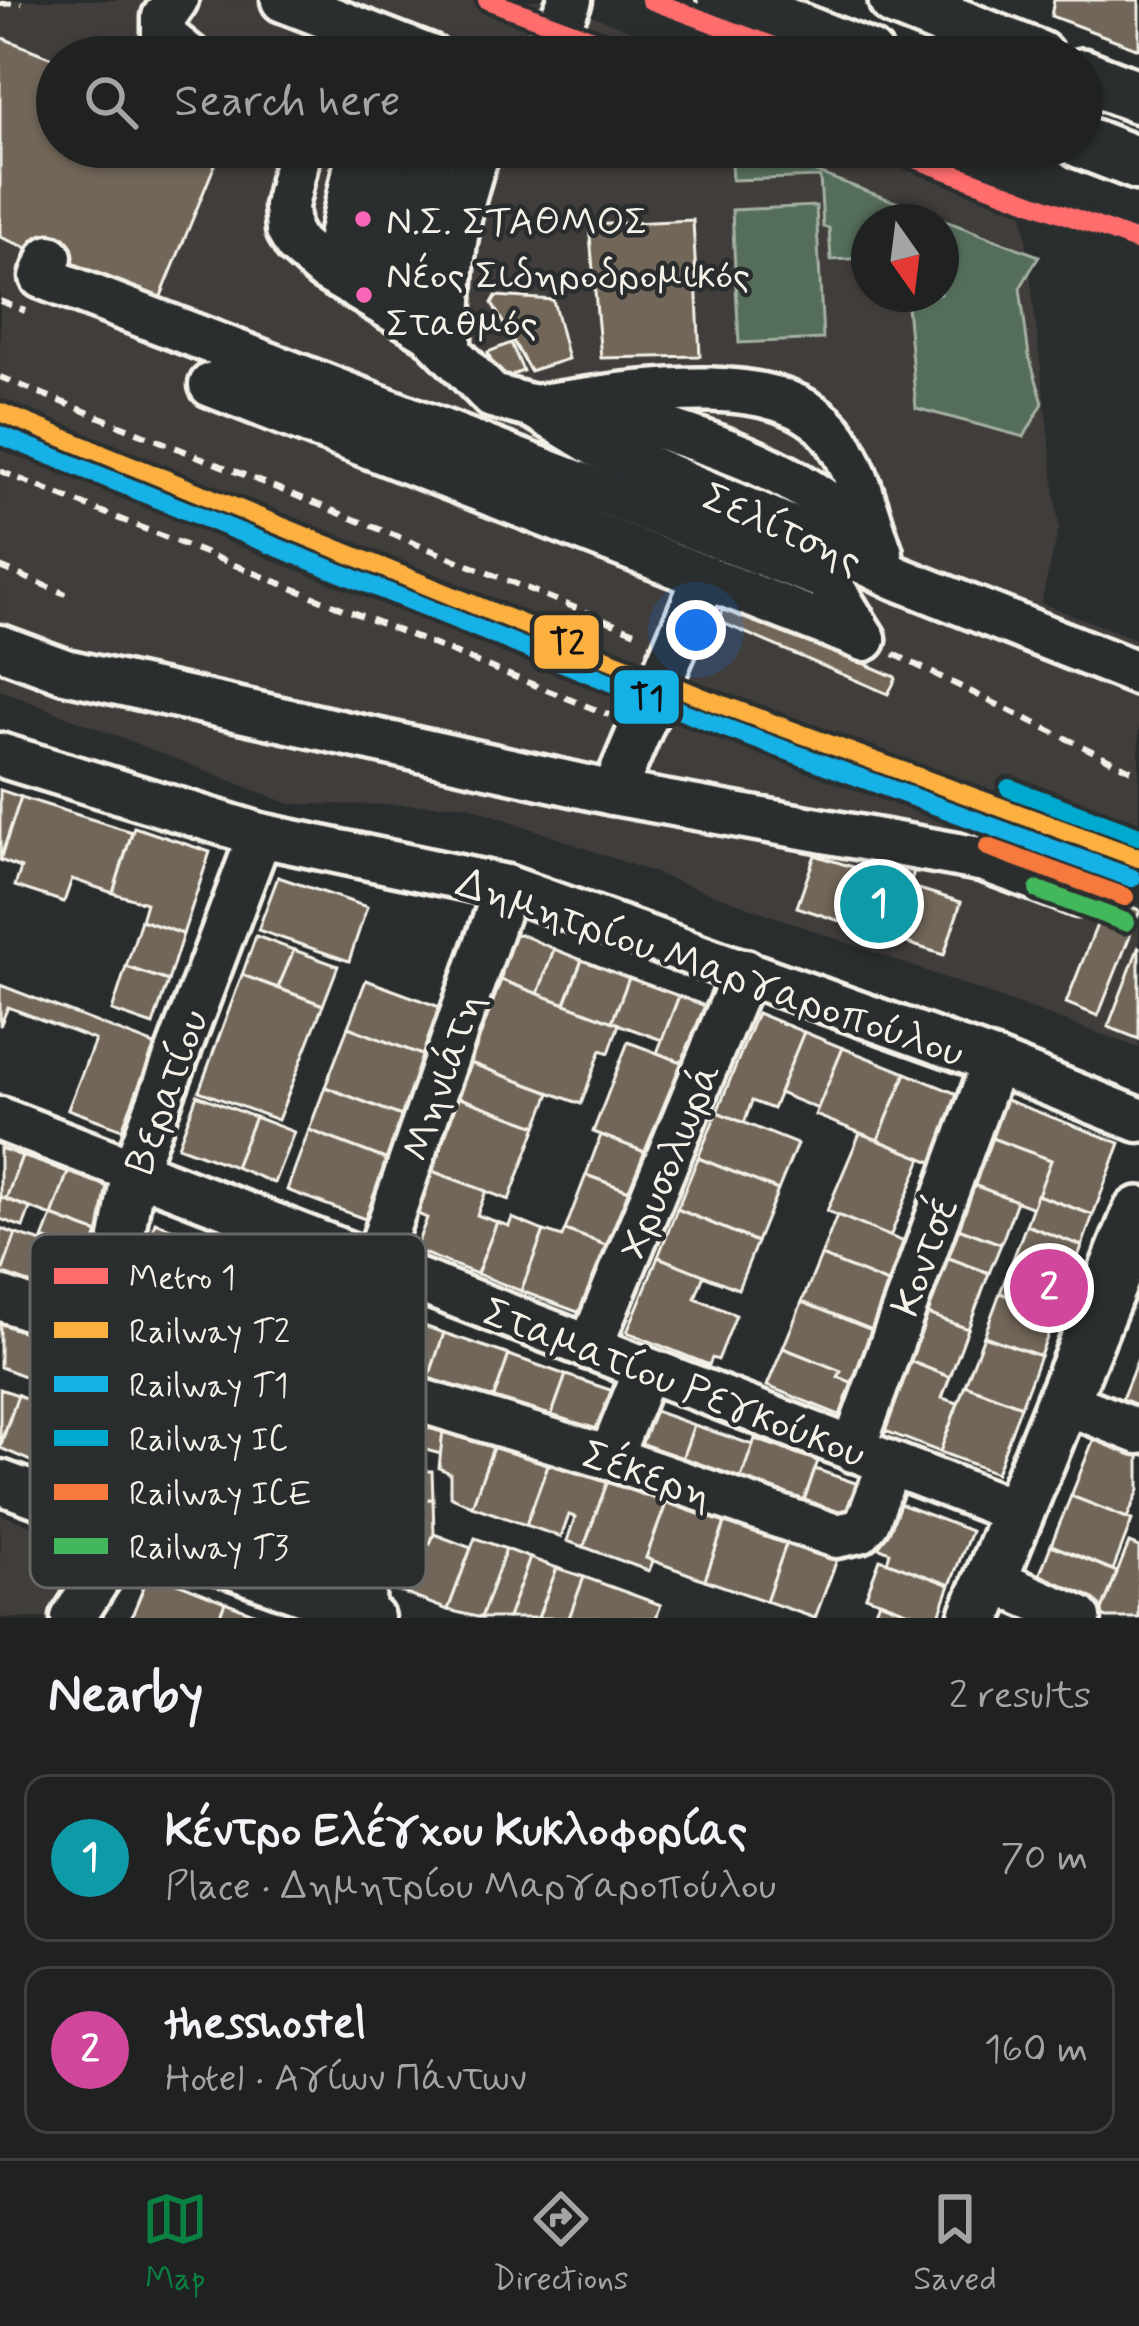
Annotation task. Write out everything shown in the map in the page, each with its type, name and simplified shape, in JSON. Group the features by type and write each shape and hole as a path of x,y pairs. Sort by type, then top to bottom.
{"main road":[{"path":"724,0 815,36"},
{"path":"895,0 985,36"},
{"path":"1103,83 1139,98"},
{"path":"1103,150 1139,164"},
{"path":"984,1599 1061,1402 1128,1272 1139,1213"}],"street":[{"path":"283,0 376,36"},
{"path":"554,36 570,0"},
{"path":"164,36 168,3"},
{"path":"294,168 287,191 290,234 319,264"},
{"path":"318,168 310,200 319,264"},
{"path":"319,264 353,168"},
{"path":"376,296 378,222 393,168"},
{"path":"413,319 410,262 430,168"},
{"path":"449,349 452,244 472,168"},
{"path":"50,257 42,277 827,579 864,639"},
{"name":"Σελίτσης","path":"319,264 413,319 449,349 478,384 526,403 598,446 1139,674"},
{"path":"211,385 864,639"},
{"path":"482,446 526,403 646,391 817,459 843,479 863,505 889,566"},
{"path":"613,794 705,577"},
{"path":"0,647 65,670 613,794 985,860 1079,895"},
{"name":"Δημητρίου Μαργαροπούλου","path":"0,755 260,835 506,887 745,971 1139,1120"},
{"name":"Βερατίου","path":"121,1234 134,1169 260,835"},
{"name":"Μηνιάτη","path":"386,1234 506,887"},
{"name":"Χρυσολωρά","path":"590,1348 745,971"},
{"name":"Κοντσέ","path":"871,1457 994,1063"},
{"name":"Σταματίου Ρεγκούκου","path":"0,1119 297,1234"},
{"name":"Σταματίου Ρεγκούκου","path":"426,1285 1016,1512"},
{"path":"0,1298 30,1309"},
{"path":"610,1458 645,1370"},
{"name":"Σέκερη","path":"426,1402 610,1458 836,1536 850,1536 868,1521 871,1457"},
{"path":"1061,1402 1139,1432"},
{"path":"0,1482 30,1493"},
{"name":"Βερατίου","path":"74,1618 93,1588"},
{"path":"291,1588 368,1616"},
{"path":"984,1599 1079,1618"}],"path":[{"path":"0,377 675,648"},
{"path":"0,471 640,728"},
{"path":"0,567 66,594"},
{"path":"864,639 1139,774"}],"shaded area":[{"path":"0,0 553,0 644,36 36,36 36,168 979,168 1020,184 1059,528 1041,603 1139,640 1139,1048 466,805 290,804 0,690"},
{"path":"0,1514 30,1525 30,1588 74,1588 57,1618 0,1618"}],"green space":[{"path":"731,168 805,168 901,204 851,204 851,259 831,260 820,177 732,180"},
{"path":"816,206 823,339 739,343 732,210"},
{"path":"959,226 1039,256 1020,288 1029,356 1043,403 1024,437 916,408 908,312 959,312"}],"building":[{"path":"1054,0 1139,0 1139,49 1051,16"},
{"path":"0,37 36,52 36,168 213,168 159,301 0,237"},
{"path":"693,220 700,356 601,358 589,225"},
{"path":"496,296 553,300 568,359 530,371 492,303"},
{"path":"511,343 523,371 499,380 488,352"},
{"path":"726,604 896,679 888,694 718,621"},
{"path":"0,790 21,797 0,860"},
{"path":"21,797 132,832 113,893 72,879 64,902 15,886 21,868 0,860"},
{"path":"134,827 210,852 183,934 141,920 146,903 113,893"},
{"path":"815,855 865,871 870,855 915,869 909,886 961,902 944,955 797,907"},
{"path":"278,877 367,907 349,961 258,930"},
{"path":"1108,897 1139,913 1098,1016 1066,1003"},
{"path":"141,920 183,934 168,981 126,967"},
{"path":"520,934 554,949 538,994 501,980 506,943 510,935"},
{"path":"256,936 294,950 278,988 242,975"},
{"path":"1139,946 1139,1039 1108,1027"},
{"path":"554,949 582,960 565,1004 538,994"},
{"path":"294,950 338,966 323,1005 278,988"},
{"path":"582,960 629,978 612,1022 565,1004"},
{"path":"126,967 168,981 153,1025 112,1011"},
{"path":"242,975 323,1005 278,1120 199,1091"},
{"path":"629,978 679,996 662,1040 612,1022"},
{"path":"366,980 445,1009 427,1057 348,1027"},
{"path":"501,980 619,1024 609,1053 601,1050 581,1104 470,1063"},
{"path":"0,985 155,1045 122,1129 68,1109 95,1040 8,1007 0,1026"},
{"path":"679,996 711,1008 689,1065 657,1053"},
{"path":"757,1013 804,1032 773,1109 752,1101 744,1123 717,1112"},
{"path":"348,1027 427,1057 404,1117 325,1087"},
{"path":"804,1032 843,1048 818,1109 779,1093"},
{"path":"628,1042 689,1065 655,1156 593,1132"},
{"path":"843,1048 906,1073 878,1140 815,1115"},
{"path":"470,1063 550,1093 537,1126 457,1097"},
{"path":"906,1073 972,1100 944,1167 878,1140"},
{"path":"325,1087 404,1117 388,1160 309,1130"},
{"path":"197,1095 255,1117 235,1167 178,1146"},
{"path":"457,1097 537,1126 509,1200 429,1170"},
{"path":"1001,1098 1120,1143 1093,1215 1037,1195 1051,1160 986,1136"},
{"path":"717,1112 797,1144 778,1190 698,1158"},
{"path":"255,1117 294,1132 274,1183 235,1167"},
{"path":"309,1130 388,1160 365,1219 287,1190"},
{"path":"860,1133 922,1158 890,1237 827,1211"},
{"path":"601,1135 655,1156 640,1195 586,1175"},
{"path":"986,1136 1051,1160 1033,1208 968,1183"},
{"path":"0,1148 22,1156 6,1199 0,1197"},
{"path":"22,1156 68,1172 52,1216 6,1199"},
{"path":"698,1158 778,1190 757,1242 677,1209"},
{"path":"429,1170 486,1191 477,1215 497,1222 477,1274 426,1254 426,1234 421,1234 427,1218 413,1212"},
{"path":"68,1172 117,1190 98,1233 52,1216"},
{"path":"586,1175 640,1195 619,1250 565,1230"},
{"path":"965,1182 1017,1201 1001,1244 950,1225"},
{"path":"1037,1195 1093,1215 1082,1246 1026,1225"},
{"path":"0,1197 30,1208 23,1227 0,1219"},
{"path":"677,1209 757,1242 738,1289 658,1257"},
{"path":"837,1215 922,1249 905,1290 821,1256"},
{"path":"52,1216 98,1233 98,1234 45,1234"},
{"path":"512,1218 544,1231 521,1291 477,1274 497,1222 509,1226"},
{"path":"155,1222 187,1234 152,1234"},
{"path":"950,1225 1001,1244 989,1273 938,1254"},
{"path":"1026,1225 1082,1246 1056,1314 1000,1293"},
{"path":"0,1228 16,1234 0,1278"},
{"path":"565,1230 619,1250 594,1318 521,1291 544,1231 562,1237"},
{"path":"16,1234 30,1238 30,1292 0,1278"},
{"path":"938,1254 989,1273 968,1329 917,1310"},
{"path":"821,1256 905,1290 887,1336 802,1302"},
{"path":"658,1257 704,1275 695,1298 736,1315 718,1360 712,1358 709,1365 627,1332"},
{"path":"1000,1293 1056,1314 1040,1356 984,1336"},
{"path":"802,1302 887,1336 865,1388 838,1377 841,1371 783,1348"},
{"path":"917,1310 968,1329 950,1377 899,1357"},
{"path":"0,1315 30,1325 30,1378 0,1367"},
{"path":"426,1327 444,1333 426,1386"},
{"path":"444,1333 509,1355 490,1409 426,1386"},
{"path":"984,1336 1040,1356 1021,1406 965,1385"},
{"path":"783,1348 841,1371 838,1377 865,1388 852,1420 767,1386"},
{"path":"509,1355 566,1375 547,1428 490,1409"},
{"path":"1139,1356 1139,1406 1122,1399"},
{"path":"899,1357 950,1377 942,1398 958,1403 940,1452 872,1426"},
{"path":"566,1375 628,1396 609,1450 547,1428"},
{"path":"965,1385 1021,1406 996,1473 940,1452"},
{"path":"0,1389 18,1395 0,1444"},
{"path":"18,1395 30,1400 30,1461 0,1448"},
{"path":"635,1404 694,1425 680,1465 621,1444"},
{"path":"426,1415 444,1420 441,1454 426,1450"},
{"path":"444,1420 498,1434 472,1506 450,1496 450,1473 439,1468"},
{"path":"694,1425 753,1445 739,1485 680,1465"},
{"path":"498,1434 552,1454 526,1525 472,1506"},
{"path":"1095,1436 1139,1453 1139,1490 1127,1518 1071,1496"},
{"path":"755,1439 818,1461 797,1519 734,1497"},
{"path":"552,1454 610,1475 584,1547 567,1541 575,1517 569,1515 561,1537 526,1525"},
{"path":"815,1469 864,1486 849,1529 800,1512"},
{"path":"426,1471 432,1471 433,1499 426,1499"},
{"path":"610,1475 669,1496 646,1558 653,1561 649,1571 584,1547"},
{"path":"669,1496 727,1517 705,1580 646,1558"},
{"path":"1071,1496 1132,1520 1113,1570 1051,1545"},
{"path":"426,1499 433,1499 430,1544 426,1543"},
{"path":"890,1500 971,1531 950,1585 887,1562 890,1552 873,1545"},
{"path":"727,1517 788,1539 766,1601 705,1580"},
{"path":"434,1534 471,1548 448,1610 398,1591 426,1588 426,1543"},
{"path":"475,1538 506,1549 481,1618 448,1610"},
{"path":"788,1539 838,1557 815,1618 766,1601"},
{"path":"1129,1543 1139,1547 1139,1618 1107,1618 1100,1615"},
{"path":"1051,1545 1117,1572 1100,1615 1034,1589"},
{"path":"506,1549 530,1558 508,1618 481,1618"},
{"path":"530,1558 557,1568 538,1618 508,1618"},
{"path":"880,1559 950,1585 938,1618 925,1618 866,1596"},
{"path":"557,1568 584,1577 569,1618 538,1618"},
{"path":"584,1577 661,1605 656,1618 569,1618"},
{"path":"143,1588 190,1588 225,1602 219,1618 131,1618"},
{"path":"879,1601 925,1618 872,1618"},
{"path":"225,1602 266,1618 219,1618"}],"metro line":[{"name":"1","path":"487,0 584,36"},
{"name":"1","path":"650,0 747,36"},
{"name":"1","path":"940,168 1139,242"}],"rail line":[{"name":"T2","path":"0,412 709,700 1139,858"},
{"name":"T1","path":"0,435 701,719 1132,878"},
{"name":"IC","path":"1009,788 1139,836"},
{"name":"ICE","path":"988,847 1125,897"},
{"name":"T3","path":"1038,890 1125,922"}],"place":[{"name":"Ν.Σ. ΣΤΑΘΜΟΣ","path":"363,219"},
{"name":"Νέος Σιδηροδρομικός Σταθμός","path":"364,295"},
{"name":"Κέντρο Ελέγχου Κυκλοφορίας","path":"879,904"},
{"name":"thesshostel","path":"1049,1288"}]}
